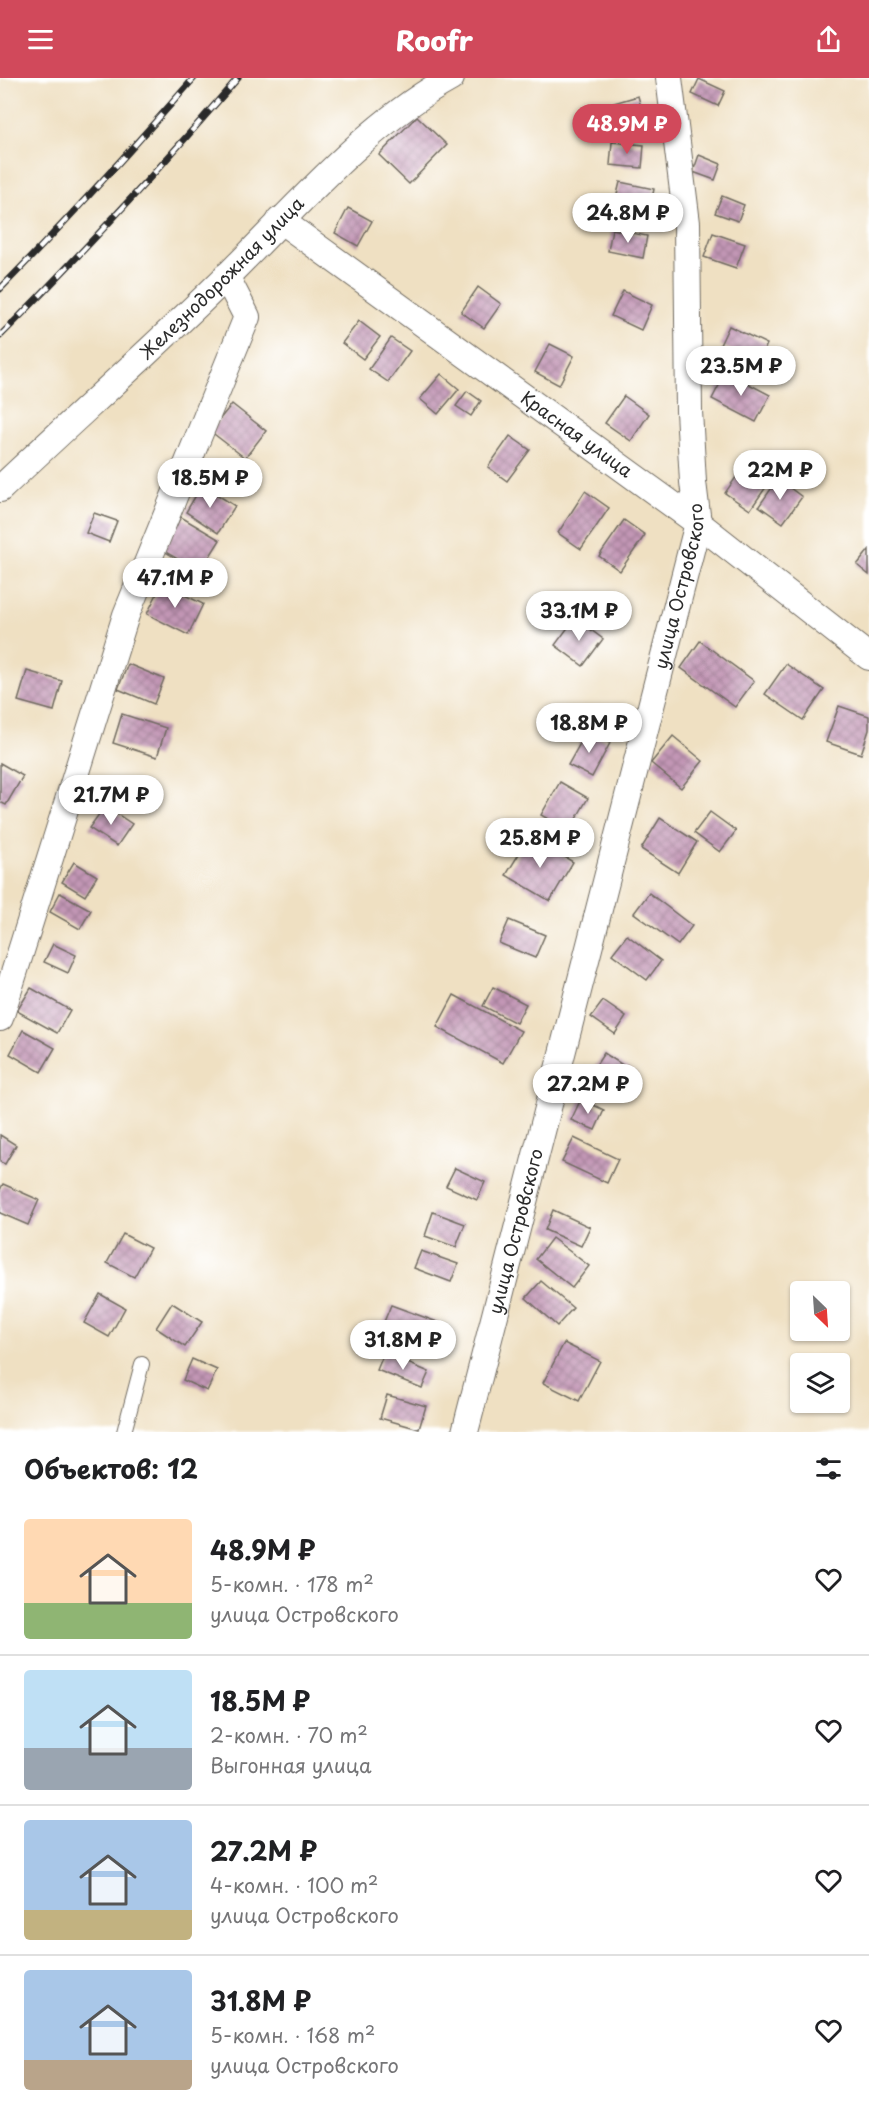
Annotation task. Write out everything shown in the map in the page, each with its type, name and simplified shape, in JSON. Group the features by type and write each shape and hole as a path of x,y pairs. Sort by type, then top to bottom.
{"street":[{"name":"Железнодорожная улица","path":"0,489 226,276 280,220 379,126 451,78"},
{"name":"улица Островского","path":"465,1432 698,523 689,411 687,223 669,78"},
{"name":"Красная улица","path":"280,220 698,523 869,657"},
{"path":"0,1018 126,615 247,317 226,276"}],"lane":[{"path":"124,1432 142,1364"}],"building":[{"path":"699,79 725,91 718,106 692,94"},
{"path":"638,96 644,118 620,124 614,103"},
{"path":"417,116 447,145 409,184 379,155"},
{"path":"612,142 644,145 642,168 610,165"},
{"path":"699,155 721,164 715,180 693,172"},
{"path":"620,182 654,189 648,218 613,211"},
{"path":"722,196 744,205 738,221 715,213"},
{"path":"348,208 372,221 358,246 335,233"},
{"path":"612,229 647,236 643,258 608,251"},
{"path":"713,233 745,244 736,268 704,257"},
{"path":"478,287 501,304 484,328 461,312"},
{"path":"623,291 652,305 641,330 611,316"},
{"path":"359,321 380,337 363,359 342,343"},
{"path":"729,326 767,344 758,363 720,345"},
{"path":"391,338 410,351 388,382 369,369"},
{"path":"550,344 574,356 559,385 535,372"},
{"path":"726,372 770,395 756,422 712,399"},
{"path":"441,374 459,389 438,414 420,399"},
{"path":"467,391 481,401 471,416 456,406"},
{"path":"624,396 649,414 631,441 605,423"},
{"path":"232,404 266,431 245,458 210,431"},
{"path":"510,436 530,450 507,481 488,467"},
{"path":"748,460 773,477 750,510 725,493"},
{"path":"778,479 802,497 783,523 759,506"},
{"path":"202,485 235,506 218,533 186,512"},
{"path":"585,491 609,508 581,549 558,533"},
{"path":"94,513 117,521 109,542 86,533"},
{"path":"181,517 220,540 200,572 162,550"},
{"path":"624,520 645,535 620,571 599,556"},
{"path":"869,550 869,575 857,565"},
{"path":"162,584 203,604 188,635 147,614"},
{"path":"575,618 603,639 583,666 555,645"},
{"path":"700,641 754,681 735,707 681,668"},
{"path":"128,664 164,679 154,704 118,689"},
{"path":"786,664 824,690 803,720 765,694"},
{"path":"27,671 62,681 54,711 18,701"},
{"path":"839,706 869,716 869,730 861,754 826,742"},
{"path":"122,714 166,728 157,757 113,743"},
{"path":"587,731 610,743 592,777 568,765"},
{"path":"673,736 703,761 681,788 651,763"},
{"path":"0,763 23,776 6,805 0,802"},
{"path":"560,782 588,798 569,831 541,815"},
{"path":"105,806 132,824 117,846 89,828"},
{"path":"710,812 736,831 720,852 694,833"},
{"path":"660,818 697,842 678,873 641,849"},
{"path":"530,836 573,862 550,901 506,875"},
{"path":"74,862 97,876 85,896 62,882"},
{"path":"60,893 91,910 80,929 50,912"},
{"path":"649,893 692,926 678,945 634,913"},
{"path":"509,920 545,935 535,958 499,943"},
{"path":"627,935 661,961 647,980 612,954"},
{"path":"53,944 76,955 68,973 44,962"},
{"path":"493,987 526,1004 516,1023 483,1006"},
{"path":"31,988 70,1010 57,1033 17,1011"},
{"path":"454,995 521,1031 503,1063 437,1027"},
{"path":"603,1001 626,1017 615,1034 591,1017"},
{"path":"23,1030 55,1048 41,1072 10,1054"},
{"path":"604,1053 638,1075 626,1093 592,1071"},
{"path":"581,1099 604,1110 595,1130 571,1120"},
{"path":"0,1135 16,1145 5,1164 0,1162"},
{"path":"574,1138 618,1159 607,1183 562,1162"},
{"path":"455,1168 485,1182 477,1200 446,1186"},
{"path":"3,1184 39,1200 28,1225 0,1213 0,1190"},
{"path":"553,1210 590,1227 581,1246 545,1230"},
{"path":"433,1212 465,1224 456,1247 425,1236"},
{"path":"123,1234 150,1248 134,1277 107,1263"},
{"path":"552,1238 589,1266 572,1288 536,1259"},
{"path":"421,1251 458,1264 451,1282 414,1268"},
{"path":"541,1281 573,1308 557,1326 526,1298"},
{"path":"100,1294 125,1308 109,1337 84,1323"},
{"path":"172,1303 202,1322 185,1347 156,1328"},
{"path":"391,1305 440,1323 431,1348 381,1329"},
{"path":"564,1343 600,1361 579,1401 543,1383"},
{"path":"384,1353 429,1372 422,1388 377,1370"},
{"path":"192,1359 217,1370 207,1391 183,1380"},
{"path":"387,1395 426,1406 419,1429 380,1418"}],"railway":[{"path":"0,289 194,78"},
{"path":"0,336 121,209 238,78"}]}
